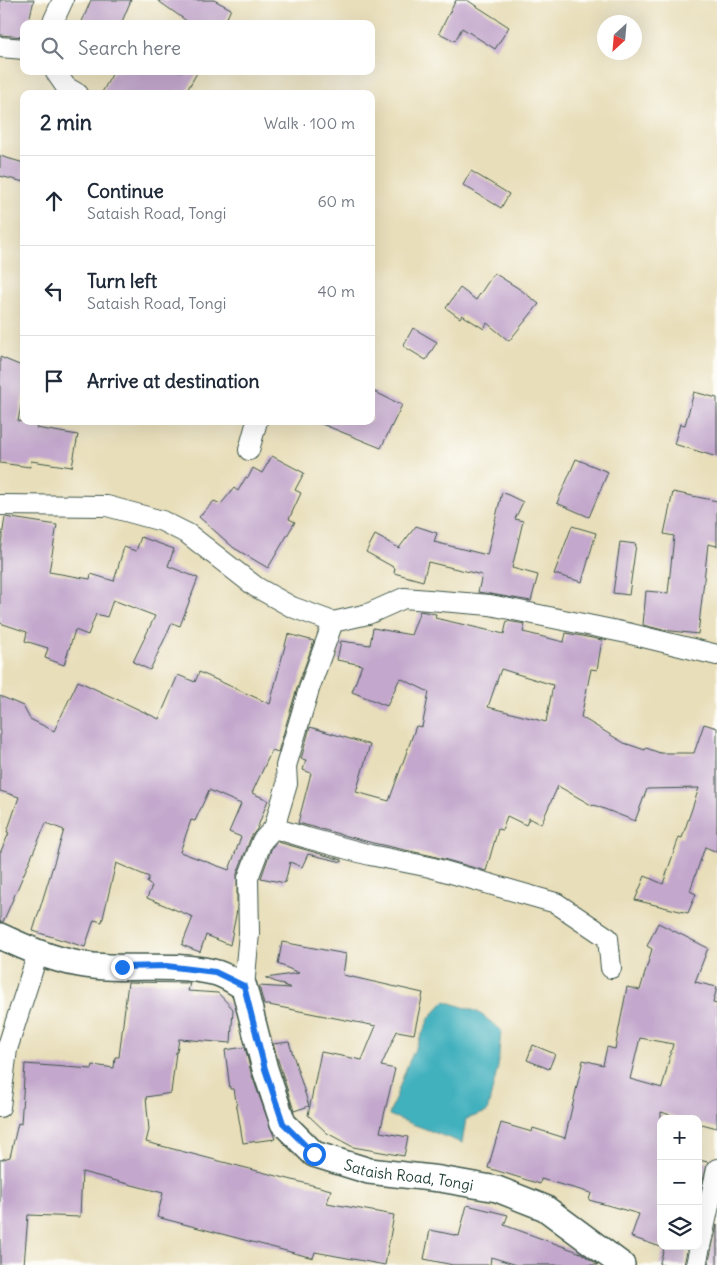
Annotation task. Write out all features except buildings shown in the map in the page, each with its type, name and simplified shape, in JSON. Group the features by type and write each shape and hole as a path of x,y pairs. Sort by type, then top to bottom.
{"street":[{"path":"54,20 63,0"},
{"path":"0,47 20,49"},
{"path":"58,75 66,87 71,90"},
{"path":"249,450 256,425"},
{"path":"0,505 107,506 162,520 188,534 256,587 292,607 333,622 368,614 404,598 490,605 627,633 717,656"},
{"path":"0,936 38,953 80,964 122,967 166,966 215,972 244,986 248,933 248,878 262,841 274,828 287,784 286,766 309,689 333,622"},
{"path":"274,828 370,854 430,867 556,903 608,938 611,968"},
{"path":"0,1107 7,1049 38,953"},
{"name":"Sataish Road, Tongi","path":"244,986 265,1069 283,1123 314,1154 369,1171 440,1179 497,1189 545,1208 622,1265"},
{"path":"696,1265 717,1169"}],"water":[{"path":"445,1001 478,1012 501,1030 498,1067 487,1112 466,1119 462,1143 389,1115 407,1066 430,1017"}],"route":[{"path":"122,967 166,966 215,972 244,986 265,1069 283,1123 314,1154"}]}
